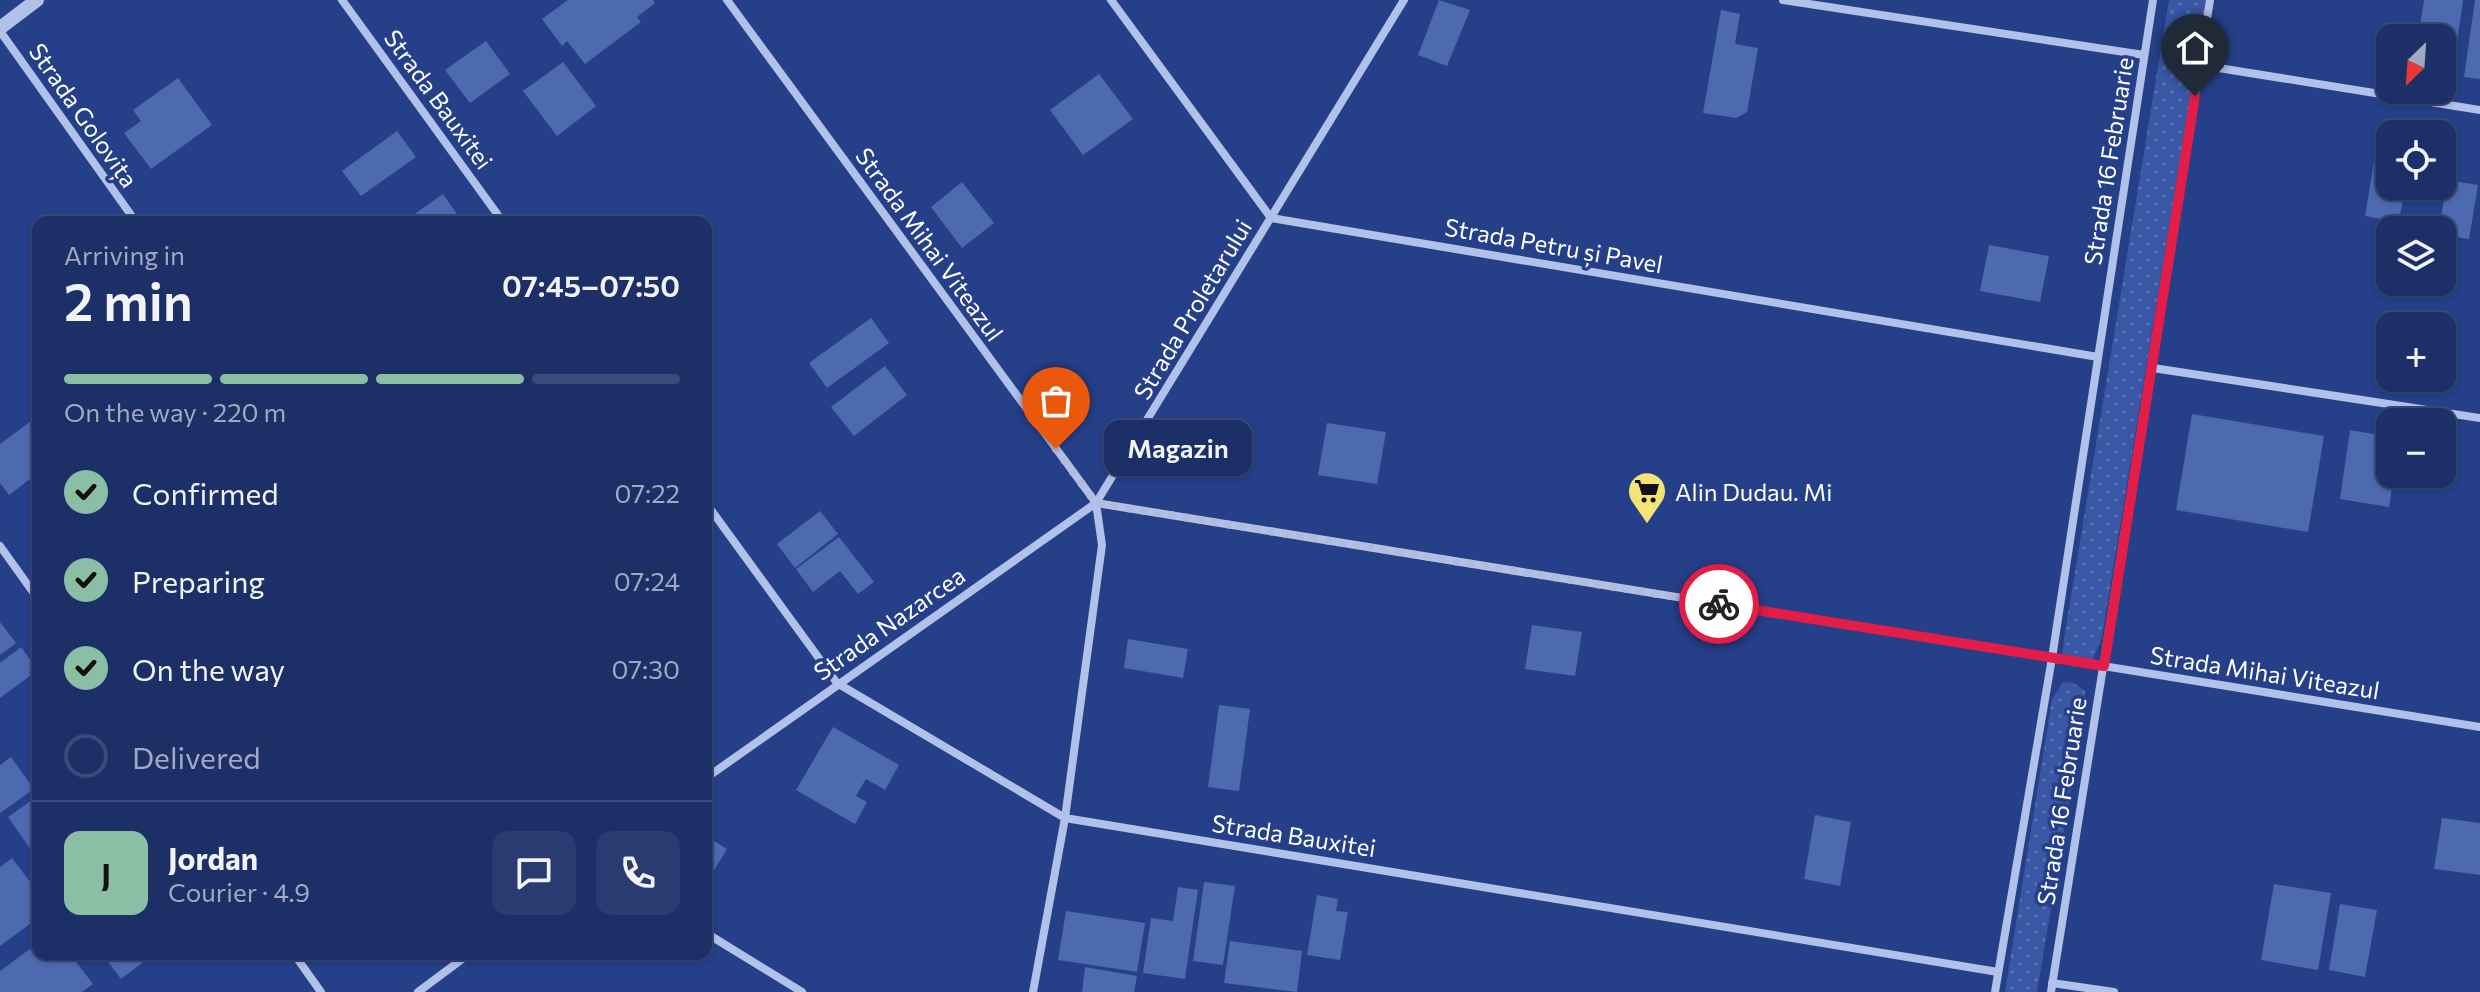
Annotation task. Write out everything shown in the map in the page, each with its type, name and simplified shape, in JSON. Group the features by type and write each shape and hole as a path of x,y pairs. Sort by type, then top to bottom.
{"street":[{"path":"0,30 37,0"},
{"name":"Strada Bauxitei","path":"342,0 499,216"},
{"name":"Strada Mihai Viteazul","path":"727,0 1096,503 2480,727"},
{"path":"1111,0 1271,218"},
{"name":"Strada Proletarului","path":"1096,503 1404,0"},
{"path":"1783,0 2144,55"},
{"name":"Strada 16 Februarie","path":"1995,992 2052,658 2153,0"},
{"name":"Strada 16 Februarie","path":"2051,988 2210,0"},
{"name":"Strada Golovița","path":"0,30 132,216"},
{"path":"2200,65 2480,110"},
{"name":"Strada Petru și Pavel","path":"1271,218 2098,357"},
{"path":"2153,368 2480,418"},
{"path":"1033,992 1065,818 1102,545 1096,503"},
{"name":"Strada Nazarcea","path":"712,774 1096,503"},
{"name":"Strada Bauxitei","path":"712,511 837,683 1065,818 1998,972"},
{"path":"0,546 32,591"},
{"path":"712,937 802,992"},
{"path":"298,960 321,992"},
{"path":"418,992 461,960"},
{"path":"2051,988 2114,992"}],"shaded area":[{"path":"2169,0 2206,0 2102,637 2092,662 2073,667 2062,660 2064,639"},
{"path":"2063,682 2074,683 2085,691 2085,705 2037,992 2005,992 2052,699"}],"building":[{"path":"568,0 653,0 655,3 637,17 641,22 585,64 567,41 562,46 542,19"},
{"path":"1439,0 1470,10 1447,66 1418,55"},
{"path":"2424,0 2463,0 2456,50 2456,24 2420,24"},
{"path":"2475,0 2480,0 2480,79 2464,77"},
{"path":"1721,10 1740,14 1735,44 1758,48 1747,112 1736,118 1703,113"},
{"path":"486,41 510,74 470,103 445,70"},
{"path":"563,62 596,106 557,136 523,91"},
{"path":"1099,74 1133,119 1083,155 1050,110"},
{"path":"178,78 212,125 151,169 124,133 141,121 133,110"},
{"path":"397,131 416,157 361,196 342,171"},
{"path":"2376,149 2376,200 2403,200 2400,216 2365,216"},
{"path":"2456,181 2478,185 2469,239 2456,237 2456,216 2441,216 2444,200 2456,200"},
{"path":"962,182 994,223 962,248 931,207"},
{"path":"443,194 458,216 412,216"},
{"path":"1989,245 2049,256 2040,302 1980,291"},
{"path":"871,318 889,343 827,388 809,363"},
{"path":"885,366 907,395 854,436 831,407"},
{"path":"2192,414 2324,436 2308,532 2176,510"},
{"path":"32,420 32,478 9,495 0,483 0,444"},
{"path":"1327,423 1386,432 1377,484 1318,475"},
{"path":"2350,430 2376,435 2376,488 2392,488 2389,507 2340,499"},
{"path":"820,511 838,534 795,568 777,544"},
{"path":"839,537 874,582 858,594 840,571 813,592 796,569"},
{"path":"0,622 16,643 0,655"},
{"path":"1532,625 1582,632 1575,676 1525,669"},
{"path":"1128,639 1188,649 1183,678 1124,668"},
{"path":"21,647 32,662 32,674 0,698 0,663"},
{"path":"1219,705 1250,709 1239,791 1208,787"},
{"path":"833,727 899,765 885,790 866,779 856,796 867,802 855,824 796,790"},
{"path":"11,757 32,790 0,813 0,765"},
{"path":"32,800 32,851 8,817"},
{"path":"1815,815 1851,822 1840,886 1804,879"},
{"path":"2442,818 2480,823 2480,875 2434,869"},
{"path":"712,840 727,849 712,873"},
{"path":"12,858 32,884 32,922 0,946 0,867"},
{"path":"1204,882 1235,886 1223,965 1193,961"},
{"path":"2274,884 2331,893 2318,970 2261,960"},
{"path":"1178,887 1198,890 1185,979 1143,973 1151,918 1173,921"},
{"path":"1317,895 1338,899 1336,911 1348,912 1340,960 1307,955"},
{"path":"2340,904 2377,910 2365,977 2329,970"},
{"path":"1066,911 1145,923 1137,972 1058,960"},
{"path":"1230,941 1302,951 1297,992 1224,983"},
{"path":"32,947 32,960 75,960 93,984 82,992 0,992 0,971"},
{"path":"107,960 146,960 121,979"},
{"path":"1085,967 1137,976 1134,992 1082,992"}],"way so far":[{"path":"1056,449 1096,503 1719,604"}],"place":[{"name":"Magazin","path":"1056,449"},
{"name":"Alin Dudau. Mi","path":"1647,525"}],"route":[{"path":"1719,604 2104,666 2195,96"}]}
